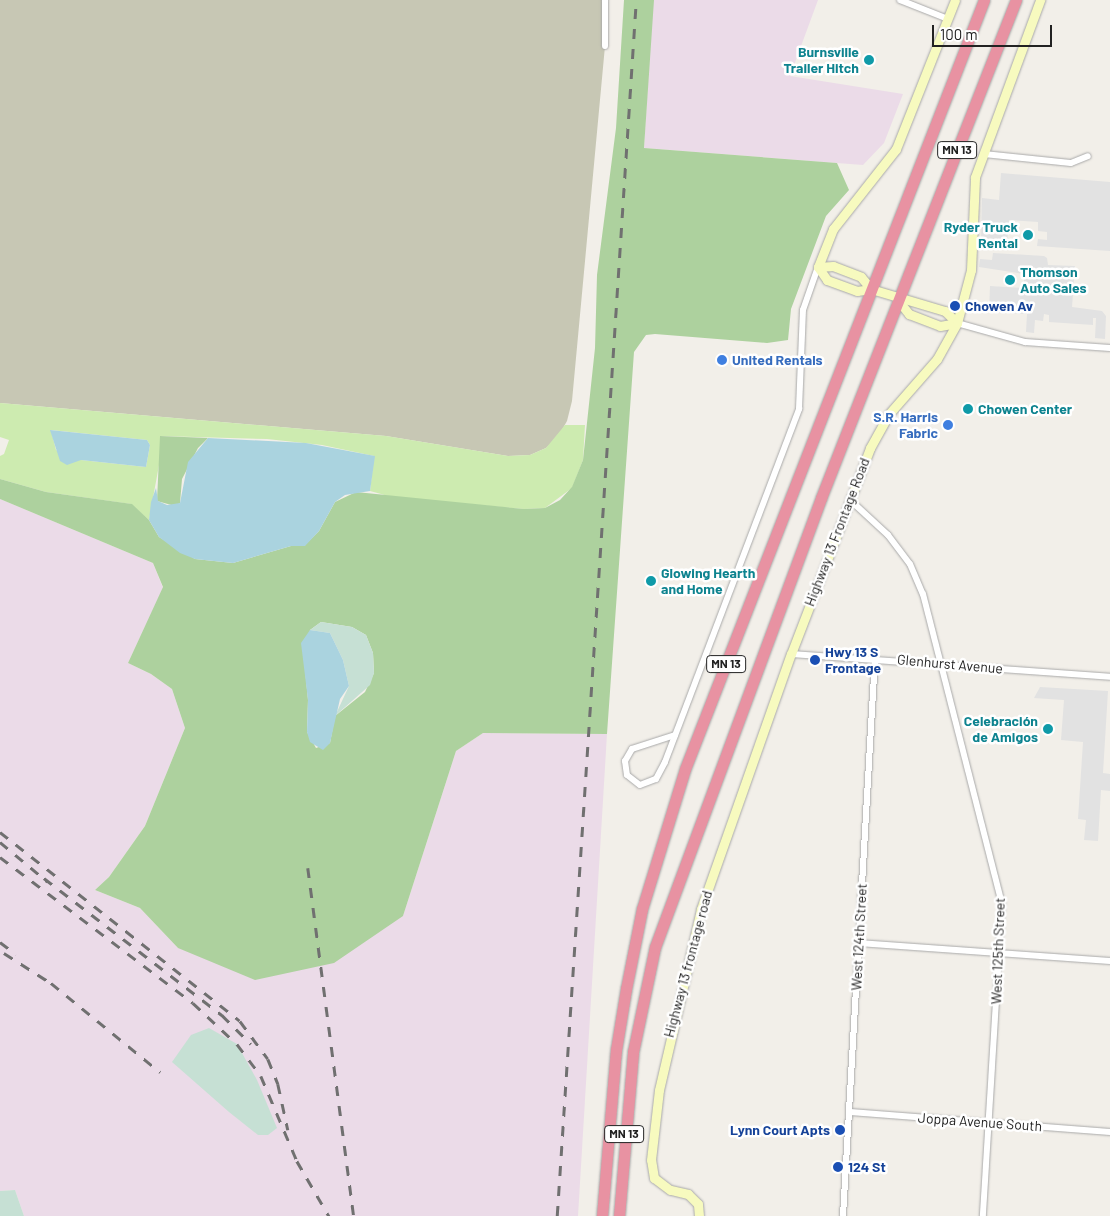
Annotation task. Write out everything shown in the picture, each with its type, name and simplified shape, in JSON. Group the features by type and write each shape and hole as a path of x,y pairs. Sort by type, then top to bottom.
{"highway":[{"name":"MN 13","path":"602,1216 616,1050 642,909 685,769 984,0"},
{"name":"MN 13","path":"619,1216 633,1052 655,947 692,842 898,300 1016,0"}],"street":[{"path":"605,46 606,0"},
{"path":"900,0 948,19"},
{"path":"675,735 632,749 625,761 627,776 640,785 656,779 675,735 799,409 803,310 832,229 896,149 955,0"},
{"name":"Highway 13 Frontage Road","path":"791,654 870,448 888,415 919,383 957,323 971,270 975,177 1040,0"},
{"path":"984,154 1072,162 1088,156"},
{"path":"818,267 833,266 861,277 871,289 898,300 914,300 945,311 957,323"},
{"path":"818,267 827,280 857,291 871,289"},
{"path":"898,300 909,314 940,326 957,323 1025,342 1110,348"},
{"name":"West 125th Street","path":"849,499 888,535 910,564 923,594 1002,903 984,1216"},
{"name":"Glenhurst Avenue","path":"791,654 875,658 1110,677"},
{"name":"Highway 13 frontage road","path":"699,1216 698,1204 688,1194 670,1190 654,1178 651,1160 668,1041 700,909 791,654"},
{"name":"West 124th Street","path":"843,1216 875,658"},
{"path":"858,943 1110,961"},
{"name":"Joppa Avenue South","path":"850,1112 1110,1132"}],"shaded area":[{"path":"0,0 605,0 605,46 572,401 567,421 558,437 546,448 530,455 508,456 386,436 0,403"},
{"path":"653,0 818,0 790,76 903,94 884,143 863,165 644,148"},
{"path":"1001,173 1110,182 1110,251 1037,246 1038,239 1047,240 1047,232 1038,231 1038,222 1009,220 1007,244 981,239 982,198 999,200"},
{"path":"993,253 1044,256 1047,258 1048,265 1075,266 1072,307 1102,311 1106,316 1105,339 1095,338 1096,318 1093,318 1093,325 1049,322 1049,315 1044,314 1043,321 1035,320 1034,333 1026,332 1027,314 989,312 990,286 1024,288 1024,274 979,267 980,259 992,260"},
{"path":"0,499 153,563 163,588 128,663 151,674 172,689 185,728 145,826 109,877 95,890 140,908 178,948 403,916 456,751 483,733 607,734 578,1216 24,1216 15,1190 0,1191"},
{"path":"321,622 352,627 366,635 373,653 374,673 370,685 335,716 349,686 343,660 330,633 310,630"},
{"path":"1040,687 1108,691 1103,773 1110,774 1110,791 1101,790 1098,841 1084,840 1086,820 1078,819 1083,742 1061,740 1064,700 1034,698"},
{"path":"209,1028 237,1044 257,1080 277,1128 268,1135 258,1135 172,1062 191,1035"},
{"path":"15,1190 24,1216 0,1216 0,1191"}],"green space":[{"path":"624,0 654,0 644,148 837,163 849,190 826,216 791,309 788,340 767,343 655,334 646,335 634,352 607,734 483,733 456,751 403,916 334,963 255,980 178,948 140,908 95,890 109,877 145,826 185,728 172,689 151,674 128,663 163,587 153,563 0,499 0,479 46,492 132,504 149,520 159,537 195,559 233,563 291,546 305,545 319,531 335,502 356,492 524,509 545,508 560,500 572,487 583,460 595,348 597,275 616,128","holes":["321,622 352,627 366,635 373,653 374,673 365,692 335,716 330,743 316,748 307,732 308,700 304,659 310,630"]},
{"path":"0,403 386,436 508,456 530,455 546,448 565,425 585,425 583,460 572,488 545,508 524,509 396,498 370,491 374,456 322,445 267,439 160,436 161,454 149,520 131,504 46,492 0,479 0,456 4,454 9,440 0,437","holes":["51,430 147,440 150,445 146,467 81,460 56,450"]},
{"path":"160,436 208,438 198,448 182,479 180,503 175,506 157,501"}],"water":[{"path":"50,430 147,440 150,445 146,467 81,460 67,465 60,461"},
{"path":"208,438 306,443 375,456 370,491 345,495 335,502 319,531 305,546 291,546 233,563 195,559 180,553 159,537 149,520 151,502 156,488 158,501 167,505 180,503 188,462"},
{"path":"310,630 330,633 343,660 349,686 340,699 330,743 323,750 310,742 307,732 308,700 301,643"}],"railway":[{"path":"557,1216 636,0"},
{"path":"0,832 240,1021 268,1059 278,1084 288,1130"},
{"path":"0,842 48,882"},
{"path":"0,857 193,1003 237,1044 261,1076 297,1161 329,1216"},
{"path":"308,868 354,1216"},
{"path":"44,878 222,1015 251,1044"},
{"path":"0,942 16,954"},
{"path":"4,953 51,983 160,1072"}],"place":[{"name":"Burnsville Trailer Hitch","path":"869,60"},
{"name":"Ryder Truck Rental","path":"1028,235"},
{"name":"Thomson Auto Sales","path":"1010,280"},
{"name":"Chowen Av","path":"955,306"},
{"name":"United Rentals","path":"722,360"},
{"name":"Chowen Center","path":"968,409"},
{"name":"S.R. Harris Fabric","path":"948,425"},
{"name":"Glowing Hearth and Home","path":"651,581"},
{"name":"Hwy 13 S Frontage","path":"815,660"},
{"name":"Celebración de Amigos","path":"1048,729"},
{"name":"Lynn Court Apts","path":"840,1130"},
{"name":"124 St","path":"838,1167"}]}
